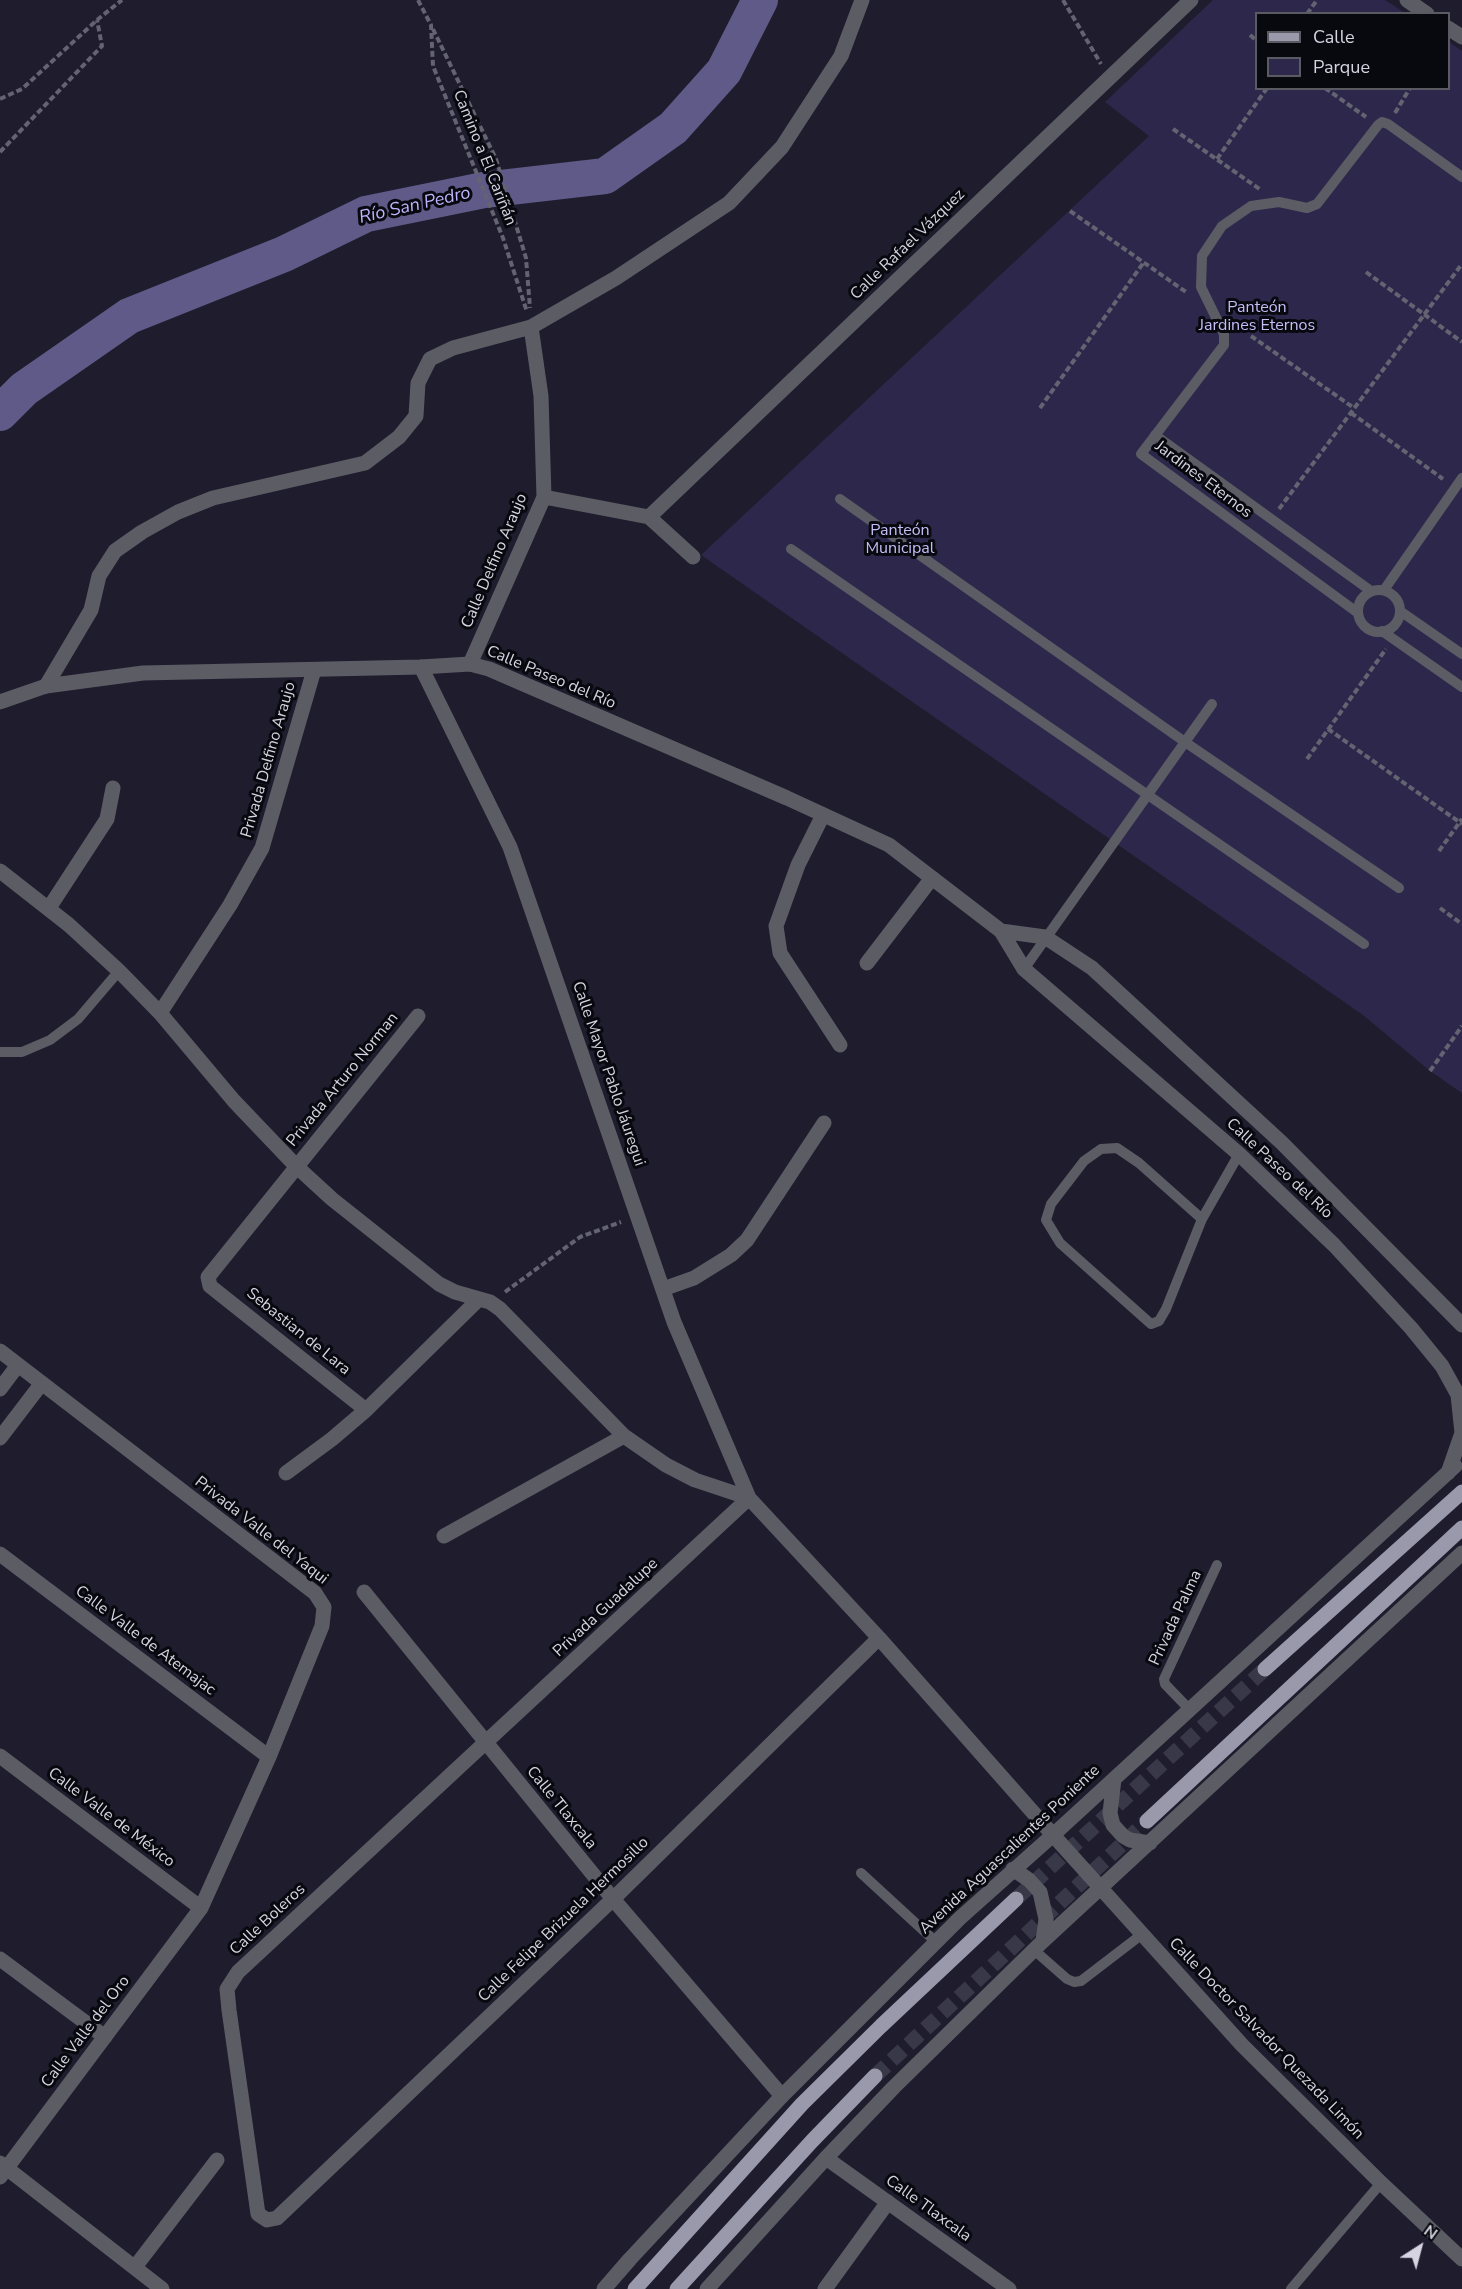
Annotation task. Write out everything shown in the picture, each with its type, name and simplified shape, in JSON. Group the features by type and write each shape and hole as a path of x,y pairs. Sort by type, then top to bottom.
{"main road":[{"path":"1265,1669 1462,1492"},
{"path":"1147,1821 1462,1528"},
{"path":"635,2289 802,2104 1016,1899"},
{"path":"677,2289 812,2141 875,2076"}],"street":[{"path":"46,686 91,610 99,576 116,551 142,532 178,512 213,498 365,463 399,437 416,416 418,383 430,359 453,348 531,327 616,278 729,203 782,147 794,129 841,56 862,0"},
{"name":"Calle Rafael Vázquez","path":"649,517 1191,0"},
{"path":"1407,0 1424,12"},
{"name":"Calle Delfino Araujo","path":"470,664 544,497 541,396 531,327"},
{"path":"544,497 649,517 693,557"},
{"name":"Calle Paseo del Río","path":"0,702 46,686 143,673 470,664 489,669 889,845 1000,931 1024,969 1239,1154 1334,1245 1411,1328 1442,1366 1458,1395 1462,1433 1448,1473"},
{"name":"Calle Mayor Pablo Jáuregui","path":"421,667 510,847 663,1289 749,1498"},
{"name":"Privada Delfino Araujo","path":"160,1013 230,905 262,848 314,670"},
{"path":"49,908 107,819 113,788"},
{"path":"823,815 798,865 776,926 780,953 840,1046"},
{"path":"0,871 49,908 118,971 160,1013 234,1101 296,1166 332,1199 440,1284 500,1309 624,1436 666,1465 695,1480 749,1498"},
{"path":"867,963 932,878"},
{"name":"Calle Paseo del Río","path":"1000,931 1045,937 1092,968 1264,1126 1462,1324"},
{"name":"Privada Arturo Norman","path":"208,1282 208,1277 418,1016"},
{"path":"663,1289 694,1278 731,1255 747,1240 824,1123"},
{"name":"Sebastian de Lara","path":"208,1282 366,1410"},
{"path":"286,1473 366,1410 484,1301"},
{"name":"Privada Valle del Yaqui","path":"0,1351 315,1593 324,1606 322,1626 269,1757 201,1908"},
{"path":"0,1389 18,1365"},
{"path":"0,1438 42,1383"},
{"path":"444,1536 624,1436"},
{"name":"Avenida Aguascalientes Poniente","path":"604,2289 782,2096 936,1941 1462,1460"},
{"name":"Calle Doctor Salvador Quezada Limón","path":"749,1498 879,1638 1141,1935 1242,2045 1381,2183 1462,2259"},
{"name":"Privada Guadalupe","path":"486,1744 749,1498"},
{"path":"707,2289 894,2087 1039,1946 1462,1553"},
{"name":"Calle Valle de Atemajac","path":"0,1554 269,1757"},
{"name":"Calle Tlaxcala","path":"364,1592 613,1899 782,2096"},
{"name":"Calle Felipe Brizuela Hermosillo","path":"267,2220 277,2218 613,1899 879,1638"},
{"name":"Calle Boleros","path":"267,2220 258,2214 228,2010 228,1989 238,1972 486,1744"},
{"name":"Calle Valle de México","path":"0,1756 201,1908"},
{"path":"1114,1779 1110,1813 1113,1825 1130,1840 1150,1843"},
{"path":"1013,1869 1029,1880 1040,1892 1046,1919 1039,1946"},
{"name":"Calle Valle del Oro","path":"2,2169 105,2037 201,1908"},
{"path":"0,1959 105,2037"},
{"name":"Calle Tlaxcala","path":"826,2158 1009,2289"},
{"path":"135,2267 217,2160"},
{"path":"2,2169 162,2289"},
{"path":"825,2289 888,2202"}],"lane":[{"path":"1383,124 1462,177"},
{"name":"Jardines Eternos","path":"1358,612 1141,454 1224,345 1224,334 1201,287 1202,255 1222,226 1251,206 1279,202 1307,208 1317,204 1383,124"},
{"path":"1155,435 1371,591"},
{"path":"1384,590 1462,478"},
{"path":"840,499 1185,742 1399,888"},
{"path":"791,549 1364,944"},
{"path":"1462,654 1400,611 1395,598 1384,590 1371,591 1361,600 1359,619 1368,629 1382,631 1462,687"},
{"path":"1382,631 1395,624 1400,611"},
{"path":"1024,969 1212,704"},
{"path":"0,1052 22,1052 50,1040 78,1019 118,971"},
{"path":"1202,1219 1139,1163 1117,1148 1101,1149 1084,1161 1051,1204 1046,1220 1060,1243 1151,1324 1159,1321 1166,1309 1202,1219 1239,1154"},
{"name":"Privada Palma","path":"1190,1710 1165,1684 1164,1679 1217,1565"},
{"path":"861,1873 936,1941"},
{"path":"1039,1946 1067,1979 1074,1982 1081,1981 1141,1935"},
{"path":"1291,2289 1381,2183"}],"path":[{"path":"0,99 21,89 122,0"},
{"name":"Camino a El Cariñán","path":"418,0 431,25 433,66 503,238 531,327"},
{"path":"1062,0 1110,78"},
{"path":"0,152 102,46 97,20"},
{"path":"431,25 496,159 526,258 531,327"},
{"path":"1250,35 1255,39"},
{"path":"1216,159 1267,90"},
{"path":"1328,90 1383,124 1408,90"},
{"path":"1173,129 1266,194"},
{"path":"1070,211 1186,292"},
{"path":"1040,408 1144,262"},
{"path":"1271,519 1462,264"},
{"path":"1366,272 1462,342"},
{"path":"1251,336 1354,408"},
{"path":"1351,413 1443,479"},
{"path":"1307,759 1393,639"},
{"path":"1328,729 1461,822 1439,851"},
{"path":"1440,908 1462,924"},
{"path":"1430,1071 1462,1026"},
{"path":"484,1301 580,1237 639,1215"}],"green space":[{"path":"1213,0 1385,0 1403,12 1255,12 1255,90 1450,90 1450,43 1462,51 1462,1093 1430,1071 1363,1015 701,555 1149,136 1105,102"}],"waterway":[{"name":"Río San Pedro","path":"0,413 24,389 129,316 284,254 366,214 484,190 605,176 673,128 724,71 760,0"}],"tunnel":[{"path":"1016,1899 1265,1669"},
{"path":"875,2076 1147,1821"}],"park label":[{"name":"Panteón Jardines Eternos","path":"1257,317"},
{"name":"Panteón Municipal","path":"900,540"}]}
